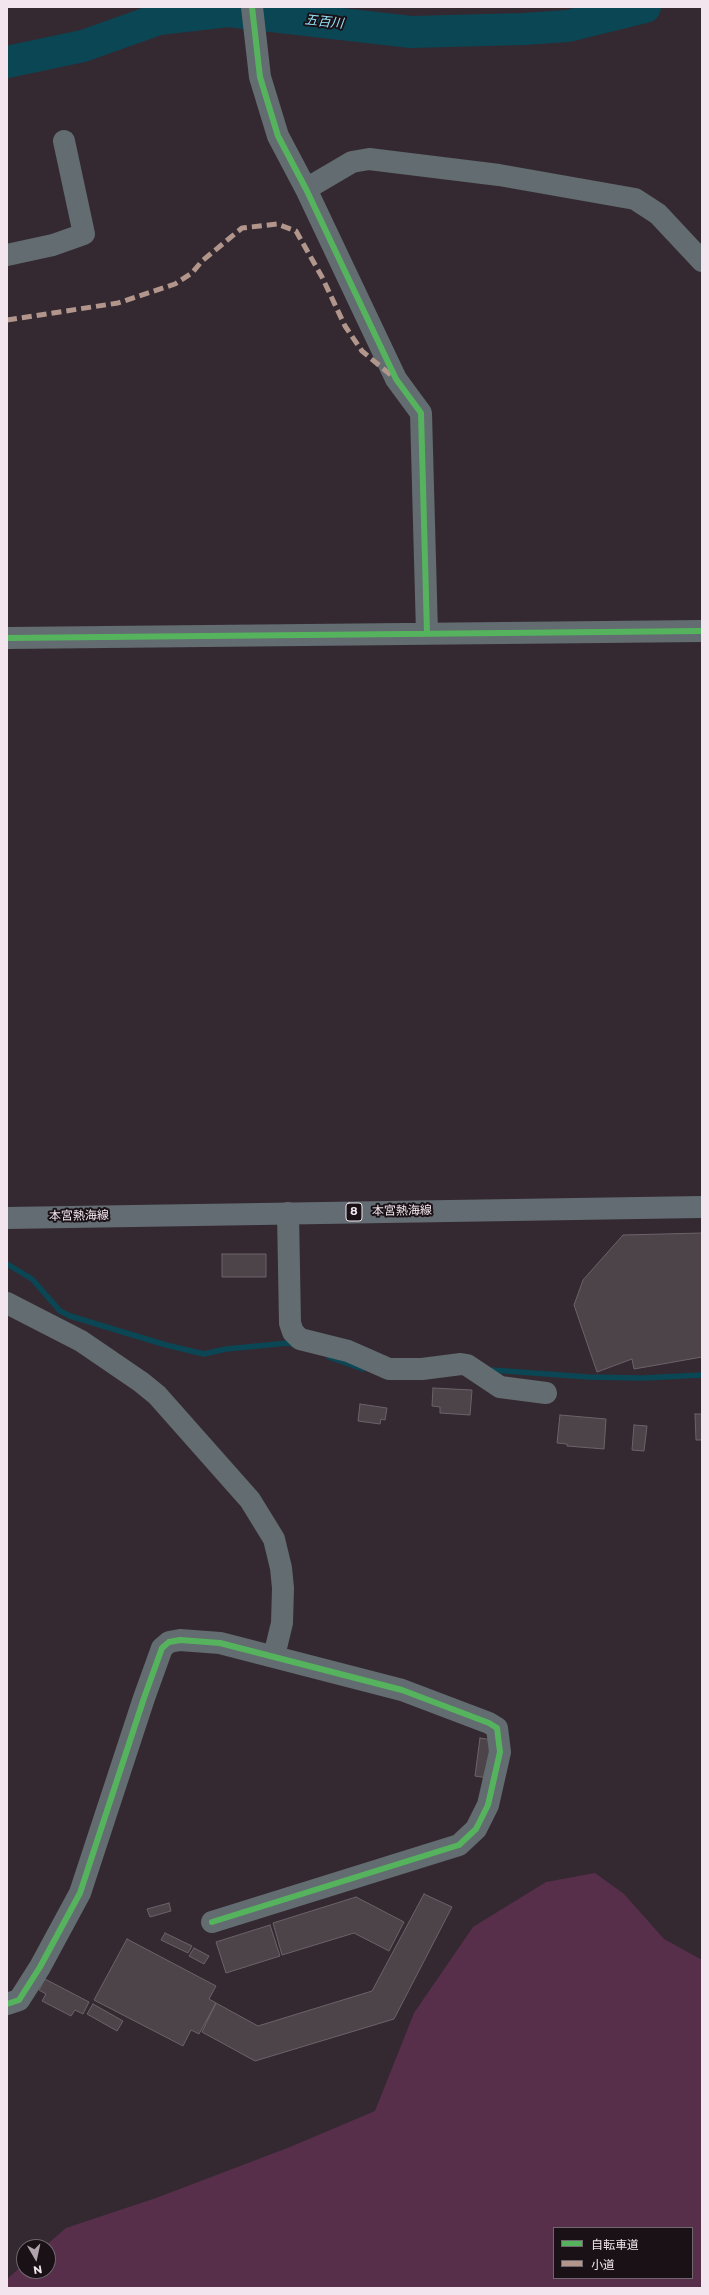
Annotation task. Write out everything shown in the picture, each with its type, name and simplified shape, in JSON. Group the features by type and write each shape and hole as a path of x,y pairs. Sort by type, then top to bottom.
{"main road":[{"name":"本宮熱海線","path":"7,1218 702,1207"}],"street":[{"path":"252,7 260,77 278,136 306,189 396,379 421,413 427,633"},
{"path":"7,255 53,245 84,234 64,141"},
{"path":"306,189 352,162 369,159 499,175 635,199 658,214 702,261"},
{"path":"7,638 702,631"},
{"path":"288,1213 290,1323 293,1332 300,1339 348,1351 389,1369 422,1369 461,1364 467,1365 500,1387 546,1393"},
{"path":"7,1303 80,1341 141,1382 157,1395 250,1500 274,1539 281,1568 284,1588 282,1623 274,1656"},
{"path":"7,2004 18,2000 80,1893 162,1648 169,1642 180,1640 220,1644 274,1656 402,1690 489,1723 497,1728 500,1752 488,1805 476,1828 459,1845 212,1922"}],"shaded area":[{"path":"595,1873 624,1894 664,1939 702,1960 702,2288 7,2288 7,2279 16,2271 16,2279 56,2279 56,2239 53,2239 66,2228 156,2198 290,2147 375,2111 414,2013 473,1927 546,1882"}],"building":[{"path":"702,1233 702,1357 634,1369 632,1359 597,1372 574,1305 583,1280 623,1235"},
{"path":"222,1254 266,1254 266,1277 222,1277"},
{"path":"433,1388 472,1390 470,1415 440,1413 440,1407 432,1406"},
{"path":"360,1404 387,1408 385,1420 381,1419 380,1424 358,1421"},
{"path":"695,1414 702,1414 702,1440 696,1440"},
{"path":"560,1415 606,1419 604,1449 567,1446 567,1444 557,1443"},
{"path":"634,1425 647,1426 644,1451 632,1450"},
{"path":"480,1738 492,1740 487,1778 475,1776"},
{"path":"424,1894 452,1907 394,2019 255,2061 202,2032 216,2003 258,2026 372,1991"},
{"path":"356,1897 404,1922 389,1951 354,1933 282,1955 273,1923"},
{"path":"169,1903 171,1911 150,1917 147,1909"},
{"path":"270,1925 280,1956 226,1973 216,1942"},
{"path":"165,1933 192,1946 188,1953 161,1940"},
{"path":"127,1939 216,1986 209,1999 216,2003 199,2034 191,2030 183,2046 94,2000"},
{"path":"194,1948 209,1956 204,1964 189,1956"},
{"path":"45,1979 89,2002 83,2014 75,2010 71,2016 42,2001 46,1994 39,1990"},
{"path":"93,2004 123,2021 117,2031 87,2014"}],"waterway":[{"name":"五百川","path":"7,62 83,46 159,19 228,11 411,32 523,29 568,26 645,7"},
{"path":"7,1264 32,1279 60,1311 70,1316 166,1345 204,1354 226,1349 288,1343 295,1345"},
{"path":"329,1357 363,1369"},
{"path":"492,1370 588,1377 643,1378 702,1375"}],"marked path":[{"path":"7,320 118,303 175,284 192,273 202,261 242,228 277,224 296,231 322,277 345,326 362,351 392,376"}],"cycle path":[{"path":"252,7 260,77 278,136 306,189 396,379 421,413 427,633"},
{"path":"7,638 702,631"},
{"path":"7,2004 19,2000 40,1967 80,1893 144,1698 162,1648 169,1642 180,1640 220,1643 402,1690 489,1723 497,1728 500,1752 488,1805 476,1829 459,1845 212,1922"}]}
